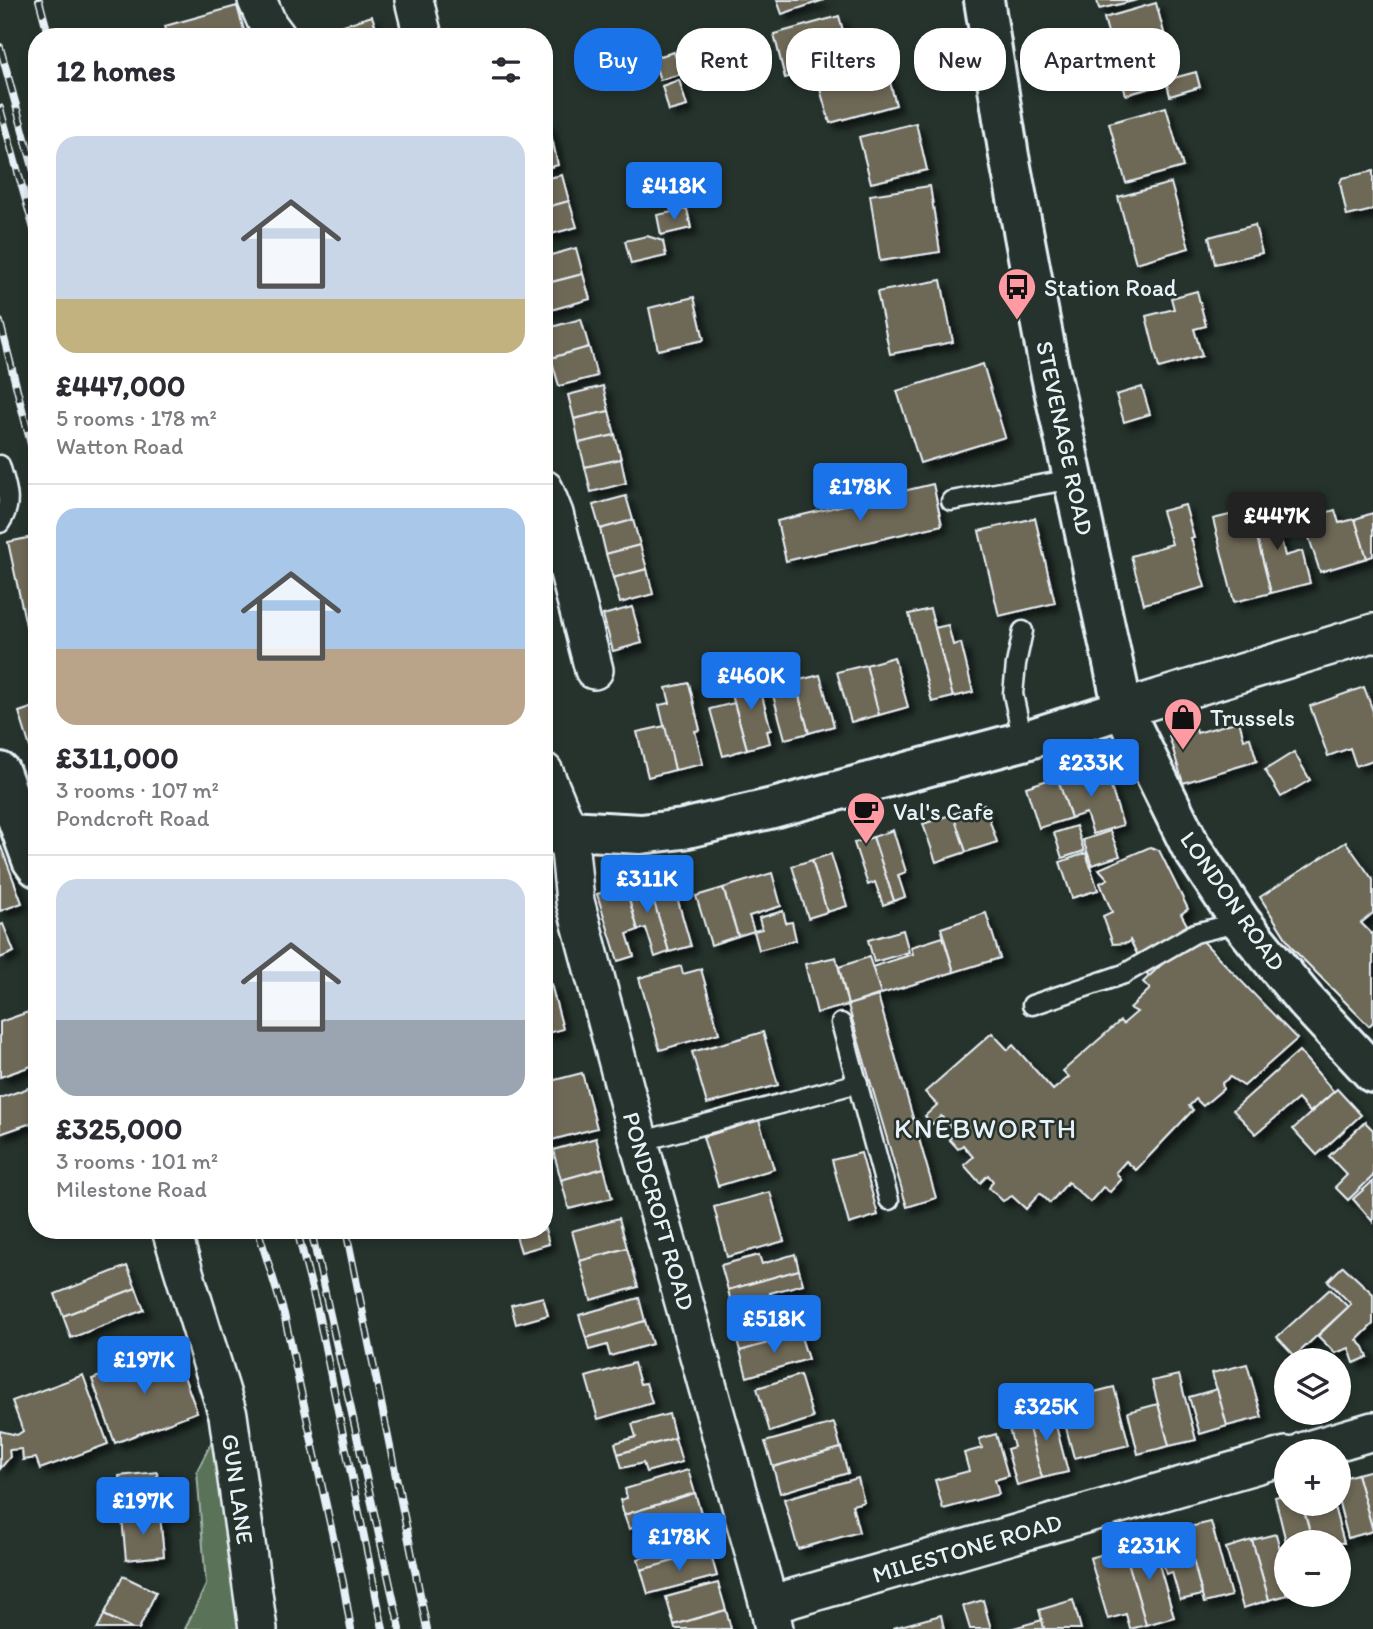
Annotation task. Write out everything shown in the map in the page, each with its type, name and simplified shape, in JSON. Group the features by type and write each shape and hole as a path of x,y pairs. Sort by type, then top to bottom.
{"main road":[{"name":"STEVENAGE ROAD","path":"984,0 1009,156 1048,362 1123,709"},
{"path":"556,833 641,834 683,829 1023,741 1123,709"},
{"name":"LONDON ROAD","path":"1123,709 1191,847 1241,922 1304,999 1373,1073"},
{"path":"0,772 28,849"}],"street":[{"path":"257,0 270,28"},
{"path":"414,0 421,28"},
{"path":"553,512 594,670"},
{"path":"1123,709 1373,633"},
{"name":"PONDCROFT ROAD","path":"556,833 771,1617"},
{"name":"GUN LANE","path":"174,1239 228,1415 257,1629"},
{"path":"1346,1439 1373,1431"},
{"name":"MILESTONE ROAD","path":"771,1617 1274,1460"}],"lane":[{"path":"0,464 10,498 7,513 0,523"},
{"path":"951,501 1073,479"},
{"path":"1023,631 1013,694 1023,741"},
{"path":"1032,1005 1124,974 1195,933 1241,922"},
{"path":"841,1023 889,1200"},
{"path":"639,1142 858,1083"}],"green space":[{"path":"218,1429 244,1629 185,1629 206,1585 197,1471"}],"building":[{"path":"777,0 824,0 782,14"},
{"path":"1097,0 1138,0 1099,9"},
{"path":"1156,3 1163,28 1107,28 1104,18"},
{"path":"237,6 243,28 166,28"},
{"path":"372,16 376,28 334,28"},
{"path":"839,16 842,28 796,28"},
{"path":"786,31 785,78 774,34"},
{"path":"674,52 676,75 662,79 662,55"},
{"path":"1196,72 1200,87 1170,96 1169,91 1180,91 1180,76"},
{"path":"676,81 676,91 682,91 687,106 669,111 662,86"},
{"path":"820,91 892,91 896,105 830,123"},
{"path":"1166,107 1183,167 1126,183 1109,123"},
{"path":"916,123 927,170 871,183 859,137"},
{"path":"553,143 558,165 553,166"},
{"path":"1373,171 1373,210 1347,216 1340,183 1342,178"},
{"path":"562,175 569,201 553,205 553,177"},
{"path":"1171,183 1189,248 1136,263 1118,197"},
{"path":"930,186 940,252 880,261 870,195"},
{"path":"569,201 577,227 553,234 553,205"},
{"path":"687,209 691,228 661,235 657,215"},
{"path":"1255,225 1262,253 1215,264 1209,237"},
{"path":"647,236 663,241 666,256 631,264 625,241"},
{"path":"576,248 583,274 553,282 553,254"},
{"path":"583,274 590,299 553,309 553,282"},
{"path":"941,280 953,342 890,354 877,292"},
{"path":"1197,291 1206,326 1194,329 1202,356 1159,368 1146,316 1174,309 1171,298"},
{"path":"694,297 704,340 658,350 649,308"},
{"path":"581,319 589,347 553,357 553,327"},
{"path":"589,347 597,376 559,386 553,357"},
{"path":"983,364 1005,437 920,463 897,391"},
{"path":"603,386 609,411 574,419 568,395"},
{"path":"1142,387 1150,414 1124,422 1116,395"},
{"path":"609,411 615,435 579,443 574,419"},
{"path":"615,435 621,459 585,467 579,443"},
{"path":"621,459 626,483 591,492 585,467"},
{"path":"933,484 942,525 786,561 777,521"},
{"path":"626,496 633,520 600,529 593,505"},
{"path":"1275,503 1285,556 1302,551 1310,583 1271,593 1250,510"},
{"path":"1185,505 1205,587 1144,604 1131,556 1172,544 1162,511"},
{"path":"1250,510 1271,593 1234,602 1213,519"},
{"path":"1335,510 1339,523 1355,519 1367,558 1320,572 1303,519"},
{"path":"1373,513 1373,556 1367,558 1355,519"},
{"path":"1035,518 1055,603 999,616 979,531"},
{"path":"633,520 640,545 606,554 600,529"},
{"path":"28,538 28,635 8,542"},
{"path":"640,545 647,569 613,578 606,554"},
{"path":"647,569 653,594 620,603 613,578"},
{"path":"632,607 642,643 613,651 603,615"},
{"path":"930,609 953,697 932,702 909,614"},
{"path":"948,625 953,645 961,643 973,692 953,697 935,628"},
{"path":"894,657 908,707 879,715 866,665"},
{"path":"789,660 809,733 785,739 765,666"},
{"path":"866,665 879,715 851,722 837,672"},
{"path":"820,675 834,726 809,733 795,681"},
{"path":"757,677 771,730 767,731 770,743 747,749 729,684"},
{"path":"689,683 700,730 695,731 703,764 675,770 659,705 670,703 666,688"},
{"path":"1364,687 1373,711 1373,760 1356,766 1350,748 1328,756 1310,706"},
{"path":"734,703 747,749 723,756 710,709"},
{"path":"28,709 28,741 19,712"},
{"path":"1239,721 1244,739 1250,738 1257,761 1183,783 1169,736 1196,728 1197,733"},
{"path":"665,726 675,770 648,777 637,732"},
{"path":"1294,752 1310,780 1281,797 1265,770"},
{"path":"1096,765 1102,783 1109,781 1123,825 1093,834 1086,813 1071,818 1057,777"},
{"path":"1057,777 1071,818 1039,828 1026,787"},
{"path":"984,804 997,842 966,852 953,814"},
{"path":"953,814 966,852 936,862 923,824"},
{"path":"1076,826 1084,851 1062,858 1054,833"},
{"path":"893,830 906,872 898,875 905,897 894,901 873,837"},
{"path":"1110,831 1120,856 1092,865 1083,840"},
{"path":"873,837 894,901 883,905 875,882 868,885 854,843"},
{"path":"1346,842 1373,880 1373,913 1361,923 1373,935 1373,1022 1369,1026 1293,949 1260,897"},
{"path":"0,844 22,903 0,911"},
{"path":"1150,847 1159,850 1188,909 1181,914 1192,934 1149,977 1130,940 1128,943 1113,944 1103,916 1112,912 1100,883 1108,879 1099,869"},
{"path":"1086,853 1098,890 1072,898 1060,862"},
{"path":"831,854 847,906 827,912 812,860"},
{"path":"812,860 827,912 808,918 792,866"},
{"path":"670,873 691,946 669,952 647,879"},
{"path":"772,873 781,906 749,916 754,931 738,936 723,888"},
{"path":"647,879 669,952 655,957 646,928 638,930 625,886"},
{"path":"625,886 638,930 627,934 634,956 618,961 597,894"},
{"path":"723,888 738,936 711,945 696,896"},
{"path":"783,911 786,923 792,922 796,940 759,950 754,931 762,929 759,918"},
{"path":"986,913 1000,958 954,972 941,928"},
{"path":"3,924 14,952 0,958 0,925"},
{"path":"903,930 909,952 874,962 868,940"},
{"path":"1195,933 1297,1039 1244,1086 1230,1077 1222,1083 1223,1089 1203,1106 1196,1099 1189,1106 1193,1110 1136,1170 1126,1161 1116,1172 1121,1180 1110,1192 1103,1187 1090,1202 1068,1182 1050,1203 1040,1193 1026,1209 1012,1196 1003,1201 989,1188 993,1181 988,1175 980,1183 964,1165 973,1157 963,1145 958,1149 949,1139 956,1133 941,1116 933,1124 925,1116 937,1105 925,1092 992,1033 1008,1050 1013,1045 1053,1090 1069,1077 1063,1071 1120,1021 1123,1024 1137,1012 1130,1008 1150,989 1143,982"},
{"path":"943,937 954,972 881,994 872,967 913,954 911,947"},
{"path":"836,957 848,1005 817,1013 805,964"},
{"path":"869,957 881,994 848,1005 839,967"},
{"path":"681,966 683,974 701,969 719,1033 660,1050 639,978"},
{"path":"553,992 563,1029 553,1032"},
{"path":"878,996 936,1198 907,1207 848,1005"},
{"path":"28,1012 28,1067 0,1077 0,1022"},
{"path":"763,1032 778,1085 707,1104 692,1052"},
{"path":"1299,1051 1334,1092 1310,1112 1298,1099 1256,1134 1233,1110"},
{"path":"582,1073 597,1128 553,1140 553,1080"},
{"path":"28,1088 28,1124 0,1134 0,1098"},
{"path":"1337,1089 1361,1115 1317,1155 1293,1129"},
{"path":"759,1120 774,1169 718,1186 703,1137"},
{"path":"1365,1122 1373,1130 1373,1176 1348,1200 1335,1187 1347,1175 1329,1156"},
{"path":"596,1138 604,1168 561,1180 553,1150"},
{"path":"861,1153 878,1215 849,1224 832,1160"},
{"path":"604,1168 612,1198 569,1209 561,1180"},
{"path":"1373,1181 1373,1222 1353,1199"},
{"path":"770,1192 784,1241 727,1257 714,1207"},
{"path":"619,1218 627,1248 580,1261 572,1231"},
{"path":"517,1239 548,1239 549,1244 521,1252"},
{"path":"627,1248 638,1287 591,1300 580,1261"},
{"path":"795,1254 799,1270 728,1290 721,1265 759,1255 762,1264"},
{"path":"127,1266 136,1288 63,1316 55,1294"},
{"path":"1343,1266 1373,1294 1373,1324 1357,1340 1368,1357 1354,1363 1351,1348 1330,1348 1318,1336 1351,1304 1328,1281"},
{"path":"799,1270 803,1284 770,1293 773,1304 734,1315 728,1290"},
{"path":"136,1288 144,1310 71,1338 63,1316"},
{"path":"1330,1289 1348,1307 1304,1348 1287,1348 1277,1337"},
{"path":"543,1297 548,1315 516,1324 511,1305"},
{"path":"639,1298 645,1321 586,1338 579,1315"},
{"path":"793,1308 800,1334 740,1351 733,1326"},
{"path":"645,1321 652,1344 610,1356 607,1345 589,1350 586,1338"},
{"path":"800,1334 808,1359 747,1377 740,1351"},
{"path":"174,1349 197,1412 115,1443 92,1379"},
{"path":"634,1363 640,1384 646,1383 652,1403 598,1419 586,1377"},
{"path":"1247,1364 1262,1417 1227,1426 1212,1373"},
{"path":"83,1375 108,1444 40,1469 36,1458 23,1460 22,1449 9,1450 10,1457 0,1469 0,1431 17,1435 23,1431 12,1401"},
{"path":"800,1375 813,1418 770,1432 757,1388"},
{"path":"1179,1375 1196,1440 1169,1446 1152,1381"},
{"path":"1114,1387 1129,1445 1074,1458 1059,1401"},
{"path":"1217,1389 1227,1426 1200,1434 1189,1397"},
{"path":"1036,1402 1041,1422 1054,1418 1068,1472 1042,1478 1023,1406"},
{"path":"1158,1404 1169,1446 1138,1454 1128,1412"},
{"path":"1023,1406 1042,1478 1017,1485 1007,1449 1014,1447 1009,1429 1017,1427 1012,1408"},
{"path":"669,1414 675,1438 618,1454 615,1443 636,1437 632,1424"},
{"path":"834,1423 841,1448 773,1467 765,1442"},
{"path":"996,1434 1008,1476 995,1480 999,1494 943,1509 935,1480 969,1471 964,1453 982,1448 979,1439"},
{"path":"675,1438 682,1462 646,1472 643,1463 622,1468 618,1454"},
{"path":"841,1448 848,1473 780,1493 773,1467"},
{"path":"688,1470 695,1493 624,1515 620,1500 627,1498 625,1489"},
{"path":"1373,1470 1373,1526 1372,1527 1357,1474"},
{"path":"157,1472 160,1515 122,1518 119,1476"},
{"path":"1357,1474 1373,1531 1351,1537 1351,1530 1346,1530 1342,1516 1351,1516 1351,1476"},
{"path":"858,1478 864,1502 852,1505 859,1532 798,1549 784,1499"},
{"path":"695,1493 702,1516 665,1527 663,1519 629,1529 624,1515"},
{"path":"160,1515 164,1556 126,1560 122,1518"},
{"path":"1280,1516 1306,1516 1310,1530 1283,1530"},
{"path":"1306,1516 1337,1516 1340,1530 1310,1530"},
{"path":"1211,1522 1231,1596 1204,1603 1185,1528"},
{"path":"703,1526 710,1551 641,1570 638,1559 663,1551 660,1538"},
{"path":"1185,1528 1202,1595 1180,1600 1172,1572 1166,1574 1156,1536"},
{"path":"1274,1534 1274,1599 1269,1600 1252,1540"},
{"path":"1152,1540 1174,1617 1146,1625 1124,1548"},
{"path":"1252,1540 1269,1600 1243,1608 1226,1548"},
{"path":"1124,1548 1146,1625 1130,1629 1126,1614 1108,1619 1090,1558"},
{"path":"710,1551 717,1576 648,1594 641,1570"},
{"path":"123,1576 156,1592 139,1629 133,1629 104,1615"},
{"path":"718,1583 726,1610 674,1625 666,1597"},
{"path":"983,1600 991,1629 970,1629 963,1606"},
{"path":"1073,1600 1081,1629 1044,1629 1039,1610"},
{"path":"726,1610 731,1629 675,1629 674,1625"},
{"path":"104,1615 133,1629 97,1629"},
{"path":"941,1615 944,1629 893,1629 893,1628"},
{"path":"1042,1620 1044,1629 1010,1629"}],"railway":[{"path":"39,0 47,28"},
{"path":"0,47 28,149"},
{"path":"0,108 28,208"},
{"path":"0,322 28,432"},
{"path":"261,1239 284,1314 351,1629"},
{"path":"299,1239 318,1313 383,1629"},
{"path":"313,1239 400,1629"},
{"path":"348,1239 427,1629"}],"place":[{"name":"Station Road","path":"1017,321"},
{"name":"Trussels","path":"1183,751"},
{"name":"Val's Cafe","path":"866,845"}],"district":[{"name":"KNEBWORTH","path":"986,1128"}]}
